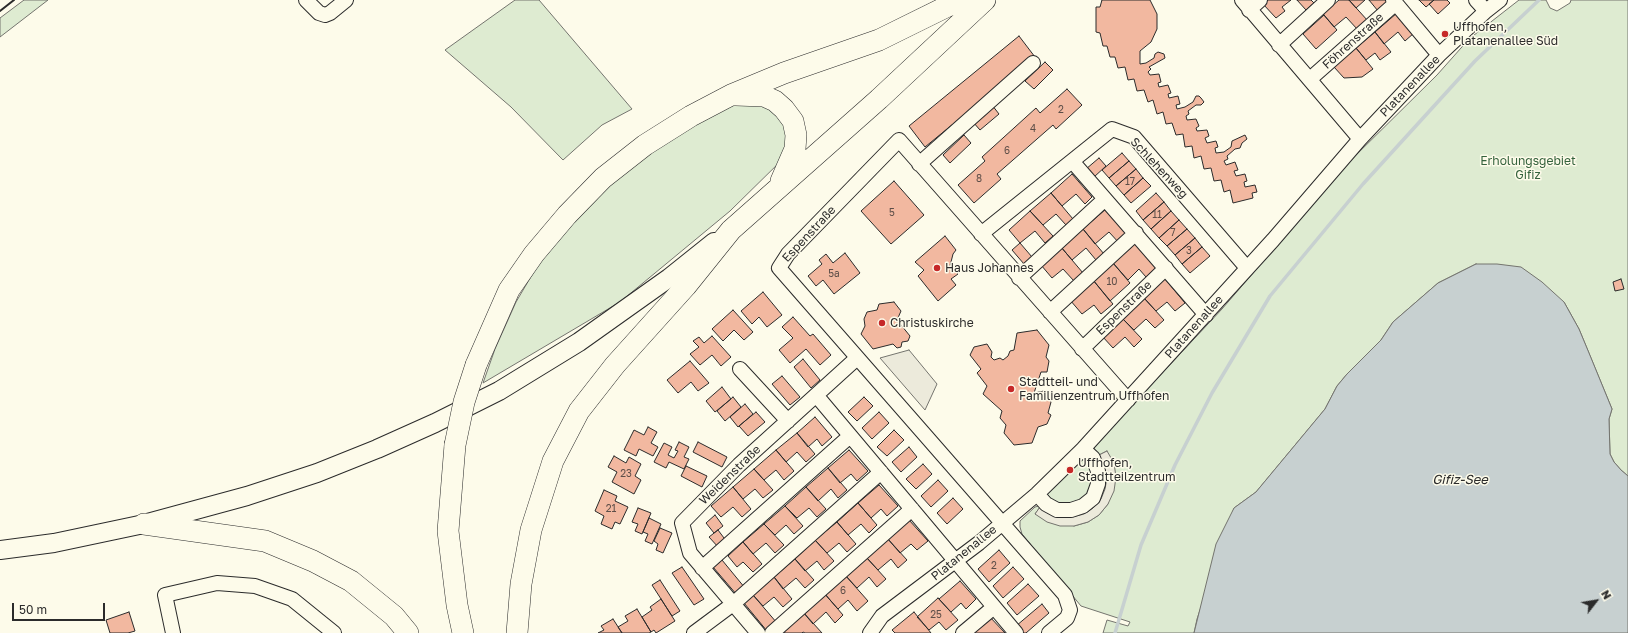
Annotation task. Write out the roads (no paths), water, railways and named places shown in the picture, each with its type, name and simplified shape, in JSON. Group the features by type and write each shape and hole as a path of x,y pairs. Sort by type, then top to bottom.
{"highway":[{"path":"463,633 457,605 448,531 455,445 464,402 476,365 510,290 534,254 567,215 603,178 645,144 691,116 731,95 784,73 879,40 960,0"},
{"path":"517,633 521,584 531,530 553,461 576,418 616,365 686,286 731,230 879,99 985,0"},
{"path":"731,95 764,96 775,101 784,109 793,121 796,135 795,149 777,188"},
{"path":"144,524 265,541 313,562 351,581 394,616 408,633"}],"main road":[{"path":"6,550 94,535 144,524 247,496 317,473 428,426 499,391 580,342 670,278 731,230"}],"street":[{"path":"307,0 325,16 346,0"},
{"path":"1260,0 1246,5 1360,138"},
{"path":"1279,44 1328,0"},
{"path":"1476,0 1486,11"},
{"name":"Platanenallee","path":"870,633 882,616 956,562 1037,494 1083,449 1273,240 1360,138 1439,55 1486,11 1500,0"},
{"name":"Föhrenstraße","path":"1310,79 1394,2 1439,55"},
{"path":"919,164 1033,63"},
{"name":"Schlehenweg","path":"981,234 1112,129 1134,137 1247,268"},
{"name":"Espenstraße","path":"1049,633 1067,618 1070,610 1065,596 779,268 788,254 899,140 1128,400"},
{"path":"1072,161 1206,315"},
{"path":"1019,278 1105,199"},
{"path":"1050,312 1136,233"},
{"name":"Espenstraße","path":"1082,349 1166,268"},
{"name":"Weidenstraße","path":"758,633 690,553 682,523 739,465 857,358"},
{"path":"740,369 788,421"},
{"path":"816,395 1016,633"},
{"path":"702,568 850,436"},
{"path":"1037,494 1046,504 1058,510 1071,510 1083,506 1093,498 1098,484 1098,471 1093,458 1083,449"},
{"path":"694,633 734,604 881,472"},
{"path":"772,633 912,509"},
{"path":"173,633 165,595 217,583 255,586 292,599 334,633"},
{"path":"963,633 994,607"}],"water":[{"name":"Gifiz-See","path":"1476,264 1497,264 1521,267 1542,282 1564,302 1579,329 1589,353 1612,409 1609,419 1610,454 1614,462 1628,476 1628,633 1194,633 1216,544 1234,508 1256,492 1325,409 1337,386 1381,340 1393,322 1438,283"}],"waterway":[{"path":"1115,633 1141,545 1175,465 1212,393 1270,296 1363,184 1475,61 1539,0"}],"place":[{"name":"Uffhofen, Platanenallee Süd","path":"1445,34"},
{"name":"Haus Johannes","path":"937,268"},
{"name":"Christuskirche","path":"882,323"},
{"name":"Stadtteil- und Familienzentrum Uffhofen","path":"1011,389"},
{"name":"Uffhofen, Stadtteilzentrum","path":"1070,470"}],"park label":[{"name":"Erholungsgebiet Gifiz","path":"1528,168"}]}
